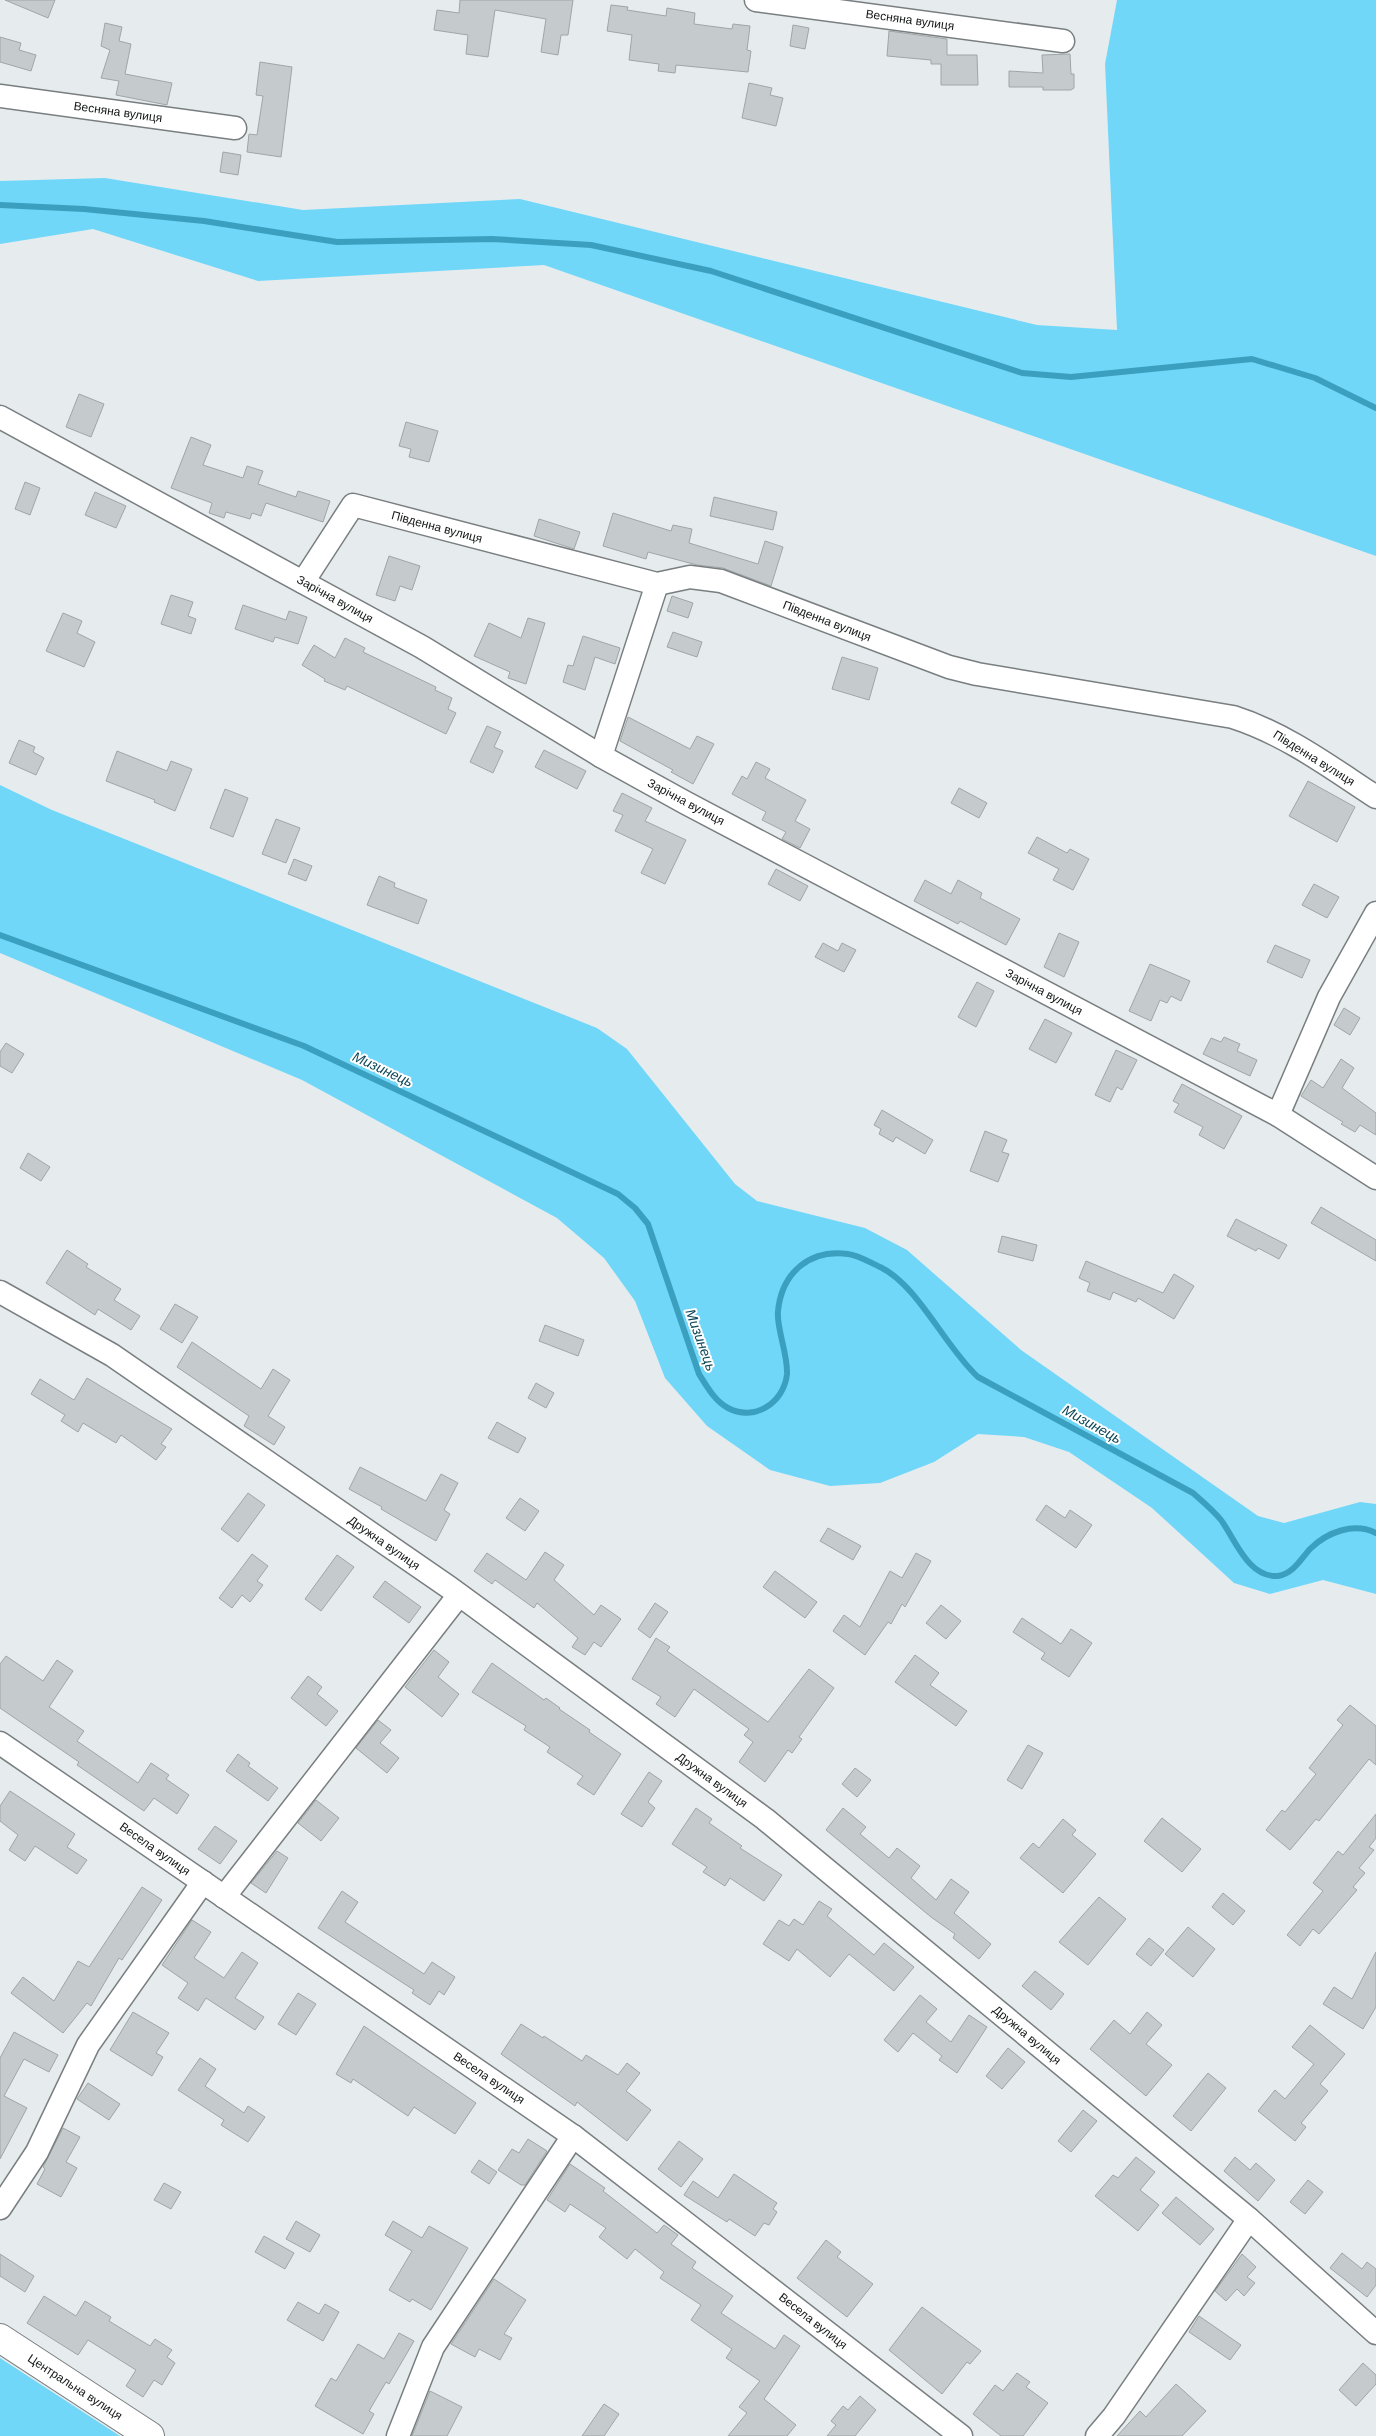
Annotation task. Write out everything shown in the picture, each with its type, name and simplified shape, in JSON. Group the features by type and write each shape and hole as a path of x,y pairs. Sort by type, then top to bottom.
{"street":[{"name":"Весняна вулиця","path":"756,0 1063,41"},
{"name":"Весняна вулиця","path":"0,96 235,128"},
{"name":"Зарічна вулиця","path":"0,418 422,647 601,756 1278,1116 1376,1178"},
{"name":"Південна вулиця","path":"303,582 353,505 657,584 690,577 721,580 958,669 1241,720 1284,737 1376,797"},
{"path":"601,756 657,584"},
{"path":"1278,1116 1329,998 1376,913"},
{"name":"Дружна вулиця","path":"0,1292 112,1355 459,1595 765,1819 1249,2219 1376,2333"},
{"path":"224,1897 459,1595"},
{"name":"Весела вулиця","path":"0,1743 573,2136 961,2436"},
{"path":"0,2208 37,2152 88,2045 203,1882"},
{"path":"398,2436 433,2346 573,2136"},
{"path":"1097,2436 1114,2416 1249,2219"},
{"name":"Центральна вулиця","path":"0,2338 150,2436"}],"shaded area":[{"path":"1117,0 1376,0 1376,556 544,265 258,281 93,229 0,244 0,181 105,178 303,210 520,199 1037,325 1117,330 1105,64"},
{"path":"0,785 52,810 597,1028 627,1049 735,1184 757,1201 865,1228 907,1250 1021,1350 1258,1516 1284,1523 1360,1502 1376,1504 1376,1594 1323,1580 1270,1594 1234,1583 1152,1508 1069,1452 1024,1437 978,1434 934,1462 880,1483 830,1486 770,1470 707,1426 665,1378 635,1301 604,1258 557,1218 302,1080 0,953"},
{"path":"0,2358 120,2436 0,2436"}],"building":[{"path":"5,0 55,0 48,18"},
{"path":"460,0 573,0 568,35 561,35 558,55 541,52 546,19 495,10 488,57 466,54 468,35 434,30 437,10 459,13"},
{"path":"611,5 628,7 627,10 666,16 667,8 695,13 694,24 732,29 733,24 750,26 747,50 751,51 748,72 676,65 675,73 658,71 659,64 629,60 632,35 607,31"},
{"path":"105,23 122,27 119,41 131,44 125,74 172,83 167,105 116,95 119,81 101,78 110,50 101,46"},
{"path":"793,25 809,28 805,49 790,46"},
{"path":"889,31 947,39 947,55 977,55 978,85 941,85 941,64 931,64 931,60 887,56"},
{"path":"0,37 21,43 19,50 36,55 31,71 0,62"},
{"path":"1070,54 1071,74 1074,74 1074,88 1071,90 1043,90 1043,87 1009,87 1009,71 1043,73 1042,55"},
{"path":"260,62 292,67 281,157 247,152 249,134 257,135 263,96 256,95"},
{"path":"749,83 772,88 770,95 783,98 776,126 742,118"},
{"path":"223,152 241,155 238,175 220,172"},
{"path":"79,394 104,404 91,437 66,427"},
{"path":"406,422 438,431 429,462 409,457 411,449 399,446"},
{"path":"191,437 211,445 203,465 243,478 247,466 263,471 258,484 296,497 298,491 330,501 323,522 266,503 261,516 252,513 250,519 226,512 224,518 209,513 212,503 171,488"},
{"path":"25,482 40,488 30,515 15,509"},
{"path":"95,492 126,506 116,528 85,515"},
{"path":"714,497 777,512 773,530 710,516"},
{"path":"613,513 671,531 673,525 692,529 689,543 758,564 765,541 783,547 771,586 723,568 697,565 648,552 646,559 603,546"},
{"path":"539,519 580,532 574,549 534,536"},
{"path":"389,556 420,566 412,590 400,586 395,601 376,595"},
{"path":"171,595 193,602 188,616 196,619 191,634 161,624"},
{"path":"672,596 693,603 688,618 667,611"},
{"path":"243,605 286,620 289,611 307,617 298,644 275,637 273,642 235,629"},
{"path":"63,613 82,621 77,633 95,642 84,667 46,651"},
{"path":"528,618 545,623 526,684 508,678 510,672 474,656 489,623 521,638"},
{"path":"673,632 702,642 697,657 667,647"},
{"path":"583,636 620,648 615,664 595,657 585,690 563,682 568,665 573,666"},
{"path":"345,638 365,648 363,652 436,687 435,690 452,698 448,709 456,713 446,734 347,686 345,690 324,681 325,679 302,665 314,645 335,658"},
{"path":"842,657 878,668 869,700 832,689"},
{"path":"628,717 690,749 697,736 714,744 693,784 671,772 673,770 620,741"},
{"path":"487,726 501,732 494,747 503,751 493,773 470,762"},
{"path":"19,740 35,747 33,752 44,758 36,775 9,763"},
{"path":"544,750 586,771 577,789 535,767"},
{"path":"117,751 167,771 171,761 192,769 175,811 154,802 155,800 106,781"},
{"path":"756,762 770,769 765,778 806,800 795,821 810,829 800,848 782,839 786,832 762,820 766,812 732,794 742,776 747,779"},
{"path":"1308,781 1355,807 1337,842 1289,816"},
{"path":"959,788 987,803 979,818 951,803"},
{"path":"225,789 248,798 233,837 210,828"},
{"path":"622,793 652,808 645,821 686,840 665,884 641,873 653,849 615,831 623,815 613,811"},
{"path":"276,819 300,828 286,863 262,854"},
{"path":"1037,837 1067,853 1070,849 1089,859 1073,890 1053,880 1059,869 1028,853"},
{"path":"294,859 312,866 306,881 288,874"},
{"path":"776,869 808,886 800,901 768,884"},
{"path":"379,876 395,883 394,887 427,900 418,924 367,905"},
{"path":"925,880 951,894 958,880 982,893 980,898 1020,919 1006,945 960,921 958,924 914,901"},
{"path":"1314,884 1339,897 1327,918 1302,905"},
{"path":"1059,933 1079,942 1064,977 1044,967"},
{"path":"823,943 838,951 842,943 856,950 844,972 815,957"},
{"path":"1275,945 1310,960 1302,978 1267,962"},
{"path":"1150,964 1190,981 1181,1001 1171,996 1167,1003 1160,1000 1151,1021 1129,1011"},
{"path":"977,982 994,991 976,1027 958,1017"},
{"path":"1344,1008 1360,1018 1350,1035 1334,1025"},
{"path":"1045,1019 1072,1033 1056,1063 1029,1049"},
{"path":"1224,1037 1240,1044 1237,1051 1257,1060 1250,1076 1203,1054 1211,1038 1221,1042"},
{"path":"6,1043 24,1054 12,1073 0,1066 0,1052"},
{"path":"1116,1050 1137,1060 1122,1090 1117,1087 1110,1102 1095,1095"},
{"path":"1341,1059 1354,1068 1342,1088 1376,1113 1376,1135 1360,1125 1355,1132 1341,1124 1343,1122 1301,1096 1311,1080 1323,1088"},
{"path":"1182,1084 1242,1116 1224,1149 1199,1135 1203,1127 1174,1112 1179,1104 1173,1101"},
{"path":"882,1110 933,1140 925,1154 896,1137 893,1142 879,1134 881,1129 874,1125"},
{"path":"985,1131 1007,1140 1002,1152 1009,1154 998,1182 970,1171"},
{"path":"28,1153 50,1167 41,1181 20,1168"},
{"path":"1321,1207 1376,1240 1376,1261 1311,1223"},
{"path":"1236,1219 1287,1245 1279,1259 1258,1248 1256,1251 1227,1236"},
{"path":"1002,1236 1037,1245 1033,1261 998,1252"},
{"path":"67,1250 88,1264 86,1267 121,1289 114,1300 140,1316 131,1330 98,1309 95,1315 46,1283"},
{"path":"1086,1261 1163,1293 1174,1274 1194,1286 1174,1319 1138,1298 1136,1302 1113,1292 1110,1300 1087,1291 1090,1283 1079,1278"},
{"path":"175,1304 198,1317 182,1343 160,1329"},
{"path":"545,1325 584,1340 578,1356 539,1341"},
{"path":"192,1342 261,1389 273,1369 290,1380 268,1416 285,1427 274,1445 244,1426 249,1416 177,1367"},
{"path":"87,1378 172,1429 161,1444 166,1447 156,1460 121,1435 116,1443 83,1423 78,1432 61,1421 65,1415 31,1394 40,1379 74,1400"},
{"path":"536,1383 554,1393 546,1408 528,1398"},
{"path":"497,1422 526,1438 518,1453 488,1438"},
{"path":"360,1467 426,1501 441,1474 458,1483 444,1510 450,1514 436,1541 349,1489"},
{"path":"248,1493 265,1505 238,1542 221,1529"},
{"path":"520,1498 539,1511 525,1531 506,1518"},
{"path":"1046,1505 1065,1518 1070,1510 1092,1525 1076,1548 1036,1520"},
{"path":"828,1528 861,1546 853,1560 820,1541"},
{"path":"545,1552 564,1565 554,1580 594,1615 601,1605 621,1619 601,1647 594,1642 585,1655 572,1647 578,1638 537,1603 534,1608 495,1580 492,1584 474,1571 487,1553 526,1580"},
{"path":"916,1553 931,1561 905,1607 902,1604 891,1624 888,1622 865,1655 833,1631 844,1615 860,1627 890,1571 902,1578"},
{"path":"252,1554 268,1566 257,1581 263,1585 250,1602 242,1595 232,1608 219,1598"},
{"path":"337,1555 354,1567 321,1611 305,1599"},
{"path":"775,1571 817,1602 805,1618 763,1587"},
{"path":"385,1581 421,1607 409,1623 373,1597"},
{"path":"655,1603 668,1612 650,1638 638,1629"},
{"path":"941,1605 961,1621 946,1639 926,1623"},
{"path":"1022,1618 1061,1644 1071,1629 1092,1643 1069,1677 1041,1659 1045,1653 1013,1632"},
{"path":"656,1638 670,1647 667,1651 768,1722 809,1669 834,1688 799,1737 802,1739 792,1753 788,1750 765,1782 739,1762 753,1742 744,1735 749,1729 694,1689 675,1717 656,1704 661,1697 632,1679"},
{"path":"434,1650 449,1662 438,1677 459,1694 442,1717 405,1687"},
{"path":"915,1655 939,1673 930,1685 967,1711 956,1726 895,1682"},
{"path":"6,1656 43,1681 57,1660 73,1671 49,1707 84,1731 77,1741 138,1783 151,1763 169,1775 166,1779 189,1795 177,1814 154,1798 144,1811 77,1765 79,1762 0,1708 0,1664"},
{"path":"492,1663 544,1700 546,1698 590,1730 589,1732 621,1754 594,1795 577,1784 583,1776 547,1752 550,1747 524,1730 526,1726 472,1692"},
{"path":"308,1676 322,1687 317,1694 338,1711 326,1726 291,1698"},
{"path":"1350,1705 1376,1726 1376,1765 1369,1759 1319,1821 1316,1819 1290,1850 1266,1830 1282,1810 1285,1812 1316,1774 1309,1768 1343,1725 1337,1720"},
{"path":"378,1720 391,1730 380,1743 399,1758 387,1773 356,1748"},
{"path":"1028,1745 1043,1753 1022,1789 1007,1780"},
{"path":"238,1754 250,1763 248,1766 278,1788 268,1801 226,1771"},
{"path":"855,1768 871,1780 857,1797 842,1784"},
{"path":"649,1772 662,1781 648,1802 655,1808 642,1827 621,1814"},
{"path":"10,1791 75,1834 67,1847 87,1860 77,1874 35,1846 25,1861 9,1850 18,1835 0,1821 0,1806"},
{"path":"316,1800 339,1818 321,1841 298,1823"},
{"path":"696,1808 712,1819 709,1823 742,1846 740,1848 782,1875 764,1901 730,1878 725,1886 703,1872 707,1867 672,1844"},
{"path":"843,1808 866,1827 860,1834 889,1858 897,1848 920,1866 911,1878 936,1900 951,1879 969,1892 954,1913 991,1944 979,1959 953,1938 955,1934 931,1917 826,1830"},
{"path":"1376,1814 1376,1838 1369,1847 1374,1850 1359,1868 1365,1873 1353,1887 1357,1890 1319,1934 1313,1929 1300,1946 1287,1935 1323,1891 1313,1883 1338,1851 1343,1855"},
{"path":"1162,1818 1201,1849 1182,1872 1144,1841"},
{"path":"1063,1819 1076,1830 1072,1835 1096,1854 1063,1893 1020,1858 1033,1843 1039,1848"},
{"path":"215,1826 237,1841 220,1864 198,1849"},
{"path":"277,1851 288,1858 266,1893 251,1883"},
{"path":"142,1887 162,1900 122,1960 119,1958 91,2006 87,2003 63,2033 11,1993 23,1977 54,2001 78,1961 89,1967"},
{"path":"342,1891 358,1902 345,1922 424,1974 432,1962 455,1977 444,1995 439,1991 430,2005 412,1993 414,1990 318,1928"},
{"path":"1223,1893 1245,1911 1233,1925 1212,1907"},
{"path":"1099,1897 1126,1919 1088,1965 1059,1942"},
{"path":"819,1901 832,1909 827,1916 874,1955 884,1943 914,1967 894,1991 849,1954 830,1977 797,1949 789,1961 763,1944 779,1920 789,1926 794,1919 803,1925"},
{"path":"192,1920 211,1932 194,1958 224,1978 242,1952 258,1963 235,1998 264,2017 255,2030 206,1998 198,2011 178,1998 188,1983 162,1965"},
{"path":"1188,1927 1215,1949 1193,1977 1165,1954"},
{"path":"1149,1938 1164,1950 1151,1966 1136,1954"},
{"path":"1376,1952 1376,2007 1363,2029 1323,2004 1334,1987 1352,1999"},
{"path":"1035,1971 1064,1994 1051,2010 1022,1986"},
{"path":"298,1993 316,2004 296,2035 278,2024"},
{"path":"920,1995 937,2009 926,2022 951,2042 969,2015 987,2027 957,2073 939,2060 942,2056 913,2033 898,2052 884,2040"},
{"path":"133,2012 169,2033 156,2053 163,2057 152,2076 110,2050"},
{"path":"1147,2012 1162,2025 1146,2044 1172,2065 1146,2096 1090,2049 1114,2020 1130,2034"},
{"path":"521,2024 543,2038 544,2036 582,2061 586,2055 618,2075 627,2063 640,2073 626,2091 651,2110 627,2141 577,2102 575,2106 501,2054"},
{"path":"1310,2025 1345,2054 1320,2084 1328,2091 1301,2123 1306,2127 1295,2141 1258,2111 1275,2090 1285,2099 1314,2064 1292,2047"},
{"path":"364,2026 476,2103 455,2134 414,2107 408,2116 353,2079 351,2083 336,2074"},
{"path":"14,2032 58,2055 49,2072 24,2059 4,2096 27,2108 0,2159 0,2058"},
{"path":"1008,2048 1025,2062 1002,2089 986,2076"},
{"path":"200,2058 216,2069 205,2086 244,2113 248,2106 265,2117 248,2142 221,2125 224,2120 178,2090"},
{"path":"1208,2073 1226,2088 1191,2131 1173,2116"},
{"path":"88,2083 120,2104 109,2120 77,2099"},
{"path":"1083,2110 1097,2121 1071,2152 1058,2141"},
{"path":"63,2128 80,2137 66,2162 77,2168 61,2197 37,2184 45,2169 43,2167"},
{"path":"528,2139 547,2151 525,2185 521,2185 498,2170 512,2149 519,2153"},
{"path":"679,2141 703,2159 681,2187 658,2169"},
{"path":"1136,2157 1155,2172 1140,2190 1159,2205 1138,2231 1095,2196 1113,2175 1118,2178"},
{"path":"1235,2157 1250,2170 1256,2163 1275,2180 1258,2201 1224,2171"},
{"path":"479,2160 497,2172 489,2184 471,2172"},
{"path":"570,2164 605,2188 603,2191 657,2233 664,2225 678,2235 671,2244 696,2262 692,2268 733,2296 721,2313 775,2349 784,2335 800,2346 764,2399 796,2425 787,2436 728,2436 747,2413 739,2407 760,2381 726,2358 732,2349 691,2320 701,2305 660,2278 664,2272 635,2249 627,2259 599,2237 606,2228 570,2204 565,2212 547,2200"},
{"path":"734,2174 777,2203 773,2209 777,2212 769,2225 764,2223 755,2236 729,2219 727,2222 684,2195 693,2181 718,2198"},
{"path":"1308,2180 1323,2192 1305,2214 1290,2202"},
{"path":"164,2183 181,2192 171,2209 154,2200"},
{"path":"1176,2197 1214,2229 1200,2245 1162,2213"},
{"path":"296,2221 320,2235 310,2252 286,2239"},
{"path":"393,2221 422,2238 429,2226 468,2248 431,2310 412,2299 410,2302 389,2290 412,2251 385,2235"},
{"path":"264,2236 294,2253 285,2269 255,2252"},
{"path":"826,2240 841,2252 837,2257 873,2284 847,2317 797,2278"},
{"path":"1342,2253 1362,2269 1367,2262 1376,2269 1376,2285 1367,2297 1330,2268"},
{"path":"0,2254 34,2276 25,2292 0,2276"},
{"path":"1242,2254 1256,2267 1247,2277 1255,2283 1244,2296 1237,2289 1226,2301 1215,2291"},
{"path":"494,2279 526,2300 504,2334 512,2338 500,2360 479,2349 475,2357 451,2344"},
{"path":"44,2296 76,2316 85,2301 111,2317 109,2321 150,2346 155,2339 172,2350 167,2357 175,2363 162,2385 154,2380 143,2397 126,2386 136,2370 88,2340 78,2355 27,2323"},
{"path":"298,2302 319,2314 325,2304 339,2312 323,2341 287,2320"},
{"path":"922,2307 981,2351 970,2364 967,2362 942,2394 889,2350"},
{"path":"1199,2316 1241,2345 1230,2360 1189,2332"},
{"path":"399,2333 414,2341 389,2384 386,2382 369,2411 374,2414 363,2434 315,2406 331,2378 336,2381 358,2344 384,2359"},
{"path":"1363,2363 1376,2375 1376,2384 1356,2406 1339,2390"},
{"path":"1017,2373 1030,2382 1026,2387 1048,2403 1023,2436 1001,2436 973,2414 995,2385 1003,2391"},
{"path":"1176,2384 1206,2411 1182,2436 1117,2436 1140,2411 1146,2417"},
{"path":"430,2391 462,2407 447,2436 412,2436"},
{"path":"860,2396 876,2410 855,2436 827,2436 836,2425 831,2421 843,2406 848,2410"},
{"path":"604,2404 619,2414 604,2436 582,2436"}],"waterway":[{"path":"0,205 84,209 204,221 337,242 492,239 591,245 711,271 1022,373 1071,377 1252,359 1315,378 1376,408"},
{"name":"Мизинець","path":"0,935 304,1046 618,1194 635,1208 648,1224 699,1374 715,1398 728,1408 738,1412 748,1413 757,1411 766,1407 780,1394 787,1374 786,1358 778,1317 785,1285 800,1266 810,1260 834,1253 848,1254 860,1257 880,1267 907,1288 954,1350 978,1377 1193,1493 1221,1520 1244,1556 1258,1571 1268,1575 1283,1575 1292,1569 1317,1543 1341,1530 1359,1528 1376,1533"}]}
